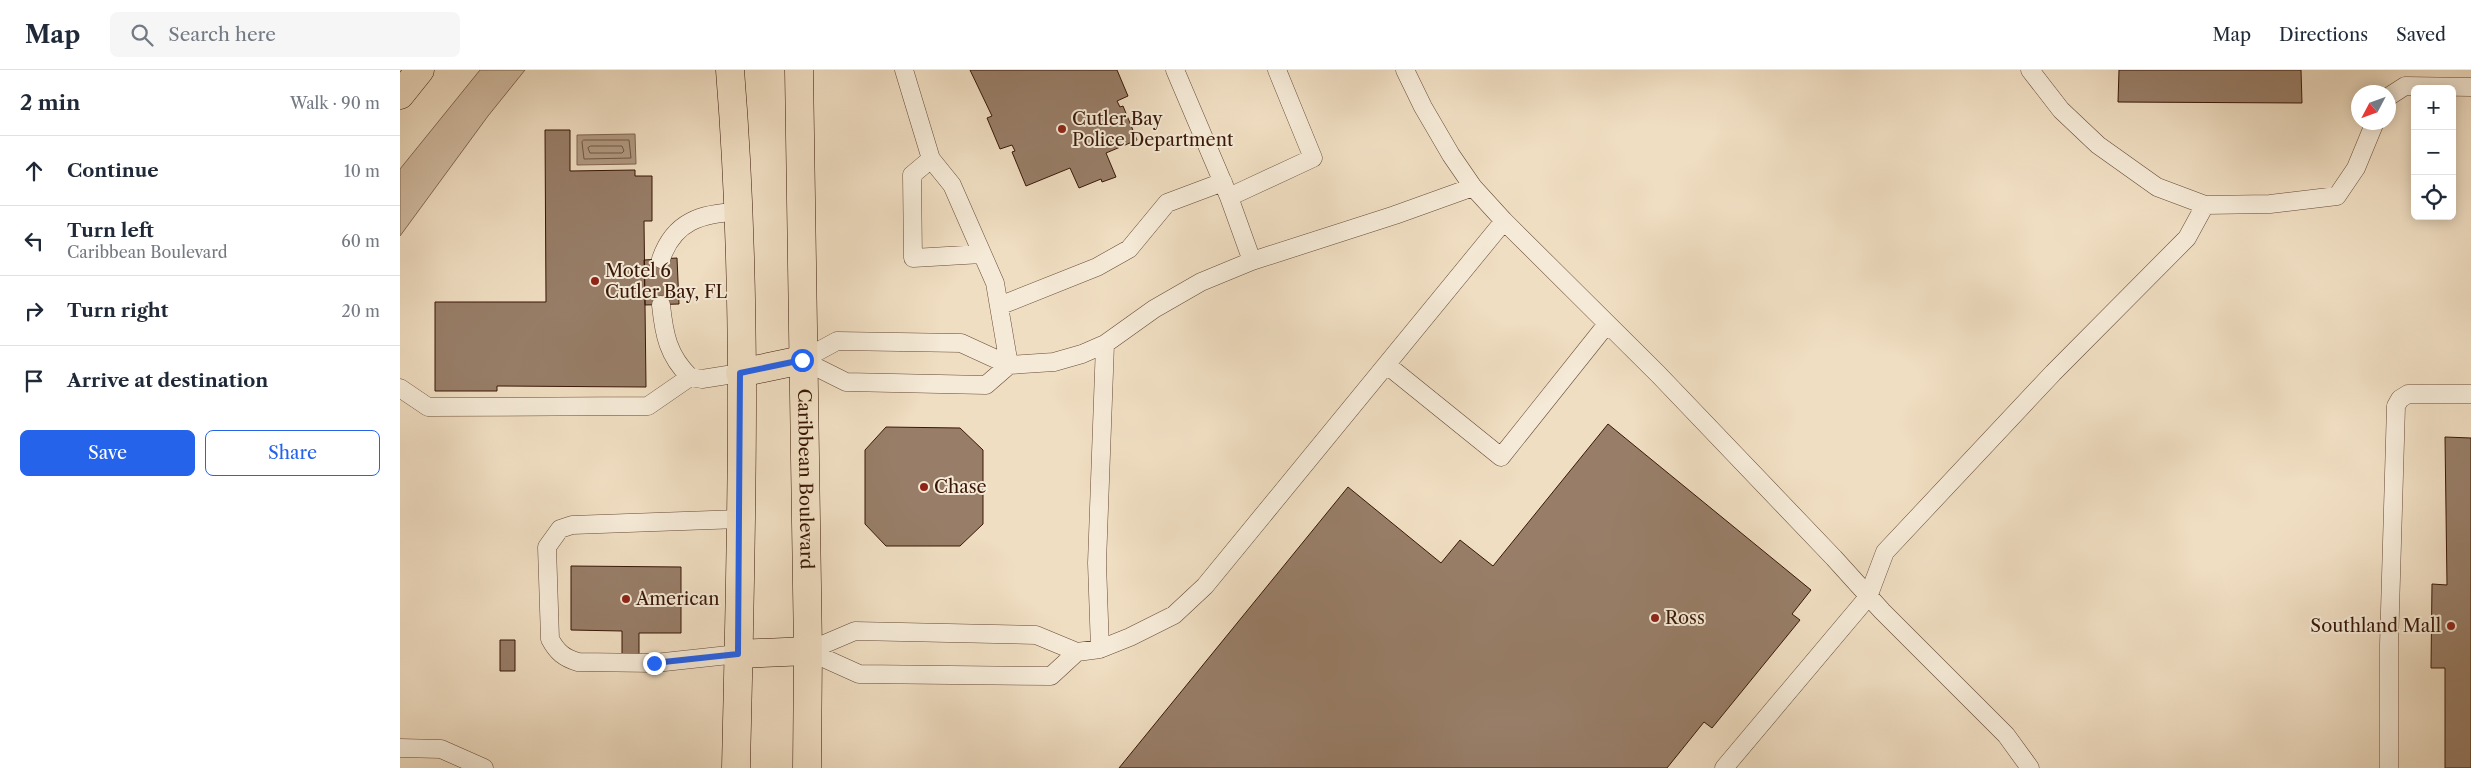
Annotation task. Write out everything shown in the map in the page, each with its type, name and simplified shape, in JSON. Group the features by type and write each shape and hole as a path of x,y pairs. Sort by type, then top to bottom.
{"main road":[{"path":"400,95 420,70"},
{"path":"730,70 738,212 740,373 736,768"},
{"name":"Caribbean Boulevard","path":"799,70 808,651 807,768"},
{"path":"740,373 802,360"},
{"path":"738,654 808,651"}],"lane":[{"path":"904,70 931,159 952,185 995,283 1009,365"},
{"path":"1175,70 1226,189 1252,261"},
{"path":"999,306 1097,267 1129,249 1167,203 1226,189 1313,158 1276,70"},
{"path":"1405,70 1432,123 1473,187 1504,221 1658,374 1834,558 1868,597 2006,735 2021,753 2030,768"},
{"path":"2030,70 2061,110 2098,145 2157,187 2205,205 2270,204 2337,196 2356,168 2372,130"},
{"path":"2396,92 2405,86 2471,87"},
{"path":"931,159 912,175 913,258 982,254"},
{"path":"802,360 837,342 961,343 1009,365 1054,362 1082,354 1105,344 1180,293 1201,282 1252,261 1395,216 1473,187"},
{"path":"1724,768 1868,597 1885,552 2053,373 2187,238 2205,205"},
{"path":"662,259 665,248 677,232 696,218 715,213 738,212"},
{"path":"808,651 855,631 1036,635 1077,652 1100,649 1174,615 1191,601 1504,221"},
{"path":"661,304 664,330 672,358 690,377 702,379 740,373"},
{"path":"1387,365 1500,457 1607,324"},
{"path":"1100,649 1097,553 1105,344"},
{"path":"802,360 846,382 986,385 1009,365"},
{"path":"400,388 428,407 648,406 690,377"},
{"path":"2389,768 2389,646 2396,406 2400,398 2408,394 2471,394"},
{"path":"738,654 654,663 578,662 567,659 556,650 550,639 547,547 560,529 572,525 740,519"},
{"path":"808,651 859,674 1051,676 1077,652"},
{"path":"400,748 441,750 484,768"}],"shaded area":[{"path":"480,70 525,70 488,116 400,236 400,169"}],"water":[{"path":"635,134 636,164 577,165 577,135"}],"building":[{"name":"Cutler Bay Police Department","path":"970,70 1117,70 1128,96 1117,101 1120,107 1123,106 1137,140 1106,153 1116,177 1102,182 1101,179 1079,188 1070,168 1026,186 1012,152 1015,151 1012,145 1000,149 987,118 992,116"},
{"path":"2119,70 2301,70 2302,103 2118,102"},
{"name":"Motel 6 Cutler Bay, FL","path":"545,130 570,130 570,171 635,170 635,176 652,176 652,221 644,221 646,387 497,386 497,391 435,391 435,302 546,302"},
{"path":"677,258 679,304 645,305 644,260"},
{"path":"1608,424 1811,590 1792,614 1800,620 1712,728 1704,722 1667,768 1119,768 1348,487 1441,563 1460,540 1493,566"},
{"name":"Chase","path":"886,427 960,428 983,450 983,524 960,546 886,546 865,524 865,450"},
{"name":"Southland Mall","path":"2445,437 2471,438 2471,768 2445,768 2445,668 2431,668 2432,584 2447,585"},
{"name":"American","path":"571,566 681,567 681,633 639,633 639,656 622,656 622,631 571,630"},
{"path":"500,640 515,640 515,671 500,671"}],"place":[{"name":"Cutler Bay Police Department","path":"1062,129"},
{"name":"Motel 6 Cutler Bay, FL","path":"595,281"},
{"name":"Chase","path":"924,487"},
{"name":"American","path":"626,599"},
{"name":"Ross","path":"1655,618"},
{"name":"Southland Mall","path":"2451,626"}],"route":[{"path":"654,663 714,655 738,654 740,373 802,360"}]}
